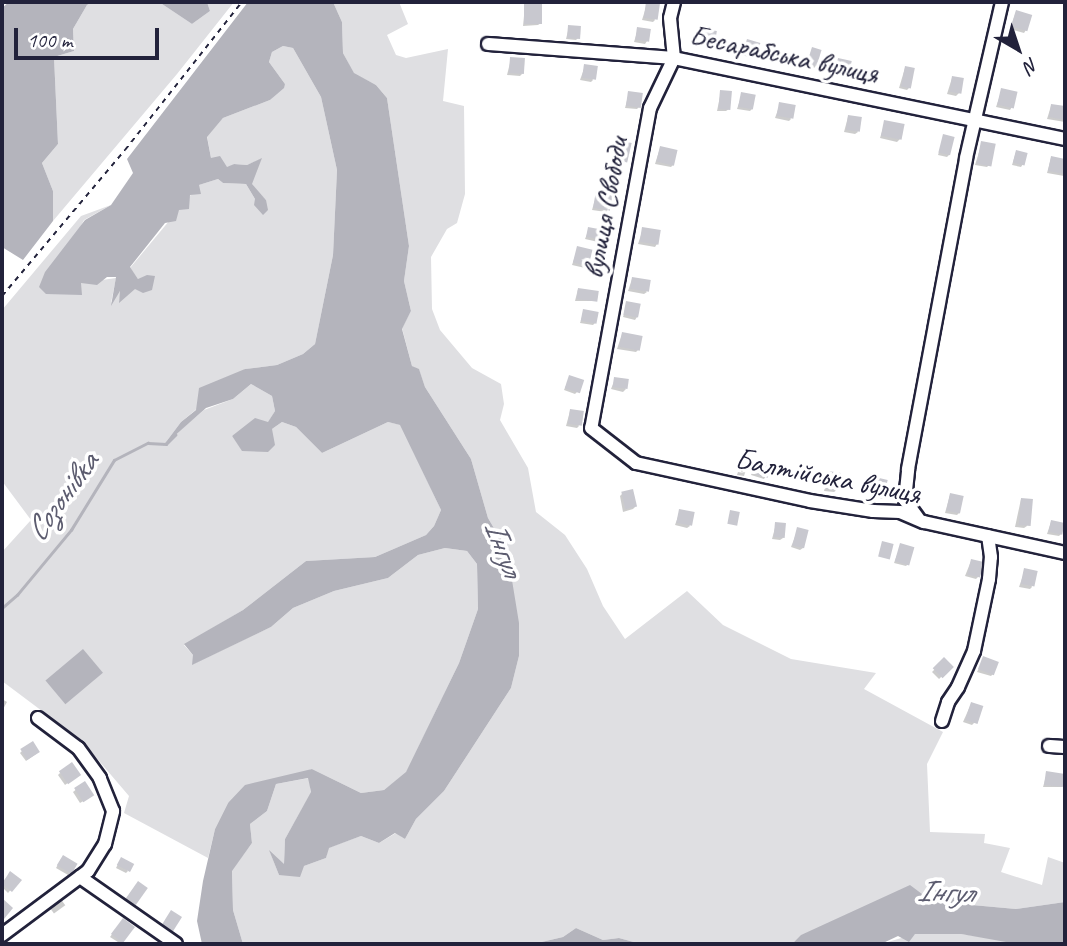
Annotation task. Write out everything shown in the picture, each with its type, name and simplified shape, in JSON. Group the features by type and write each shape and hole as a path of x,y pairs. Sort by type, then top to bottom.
{"street":[{"path":"674,2 670,18 674,58"},
{"path":"924,522 913,514 905,500 908,469 936,311 1002,2"},
{"name":"Бесарабська вулиця","path":"488,44 674,58 1065,139"},
{"name":"вулиця Свободи","path":"591,428 650,108 674,58"},
{"name":"Балтійська вулиця","path":"591,428 636,463 810,500 873,511 900,512 924,522 1065,553"},
{"path":"942,721 947,702 958,687 974,651 989,579 991,557 988,536"},
{"path":"2,935 88,871 104,844 113,811 100,778 78,748 38,718"},
{"path":"1049,746 1065,747"},
{"path":"80,877 176,944"}],"path":[{"path":"2,296 125,150 242,2"}],"shaded area":[{"path":"9,2 92,2 87,5 73,29 74,51 54,57 58,144 42,163 53,191 53,221 23,260 2,247 2,8"},
{"path":"92,2 159,2 192,24 210,11 207,2 234,2 53,221 53,191 42,163 58,144 54,57 74,51 73,29 87,5"},
{"path":"159,2 207,2 210,11 192,24"},
{"path":"248,2 333,2 342,22 343,53 354,73 376,85 387,98 409,246 404,281 411,311 402,329 412,366 419,369 425,387 471,459 488,518 498,535 511,574 519,623 519,656 511,688 444,791 416,819 405,839 395,833 379,843 361,836 329,848 326,858 304,866 300,877 279,875 269,850 284,864 285,839 311,792 308,778 276,784 267,811 250,824 252,843 232,871 233,910 243,944 202,944 197,921 203,881 215,829 228,803 245,785 312,769 361,793 384,790 406,772 459,663 478,609 477,564 467,551 445,548 418,555 388,578 334,591 293,608 271,627 192,665 193,655 184,644 243,610 306,561 375,557 426,535 434,526 441,510 400,425 388,422 322,453 296,427 282,422 272,429 275,445 268,452 242,451 232,436 255,418 268,422 275,411 272,396 251,384 233,399 206,408 163,446 181,422 196,410 199,388 245,369 277,365 303,354 315,344 333,255 337,170 321,97 293,48 283,46 272,52 269,62 285,84 284,88 270,100 223,118 207,137 211,158 220,156 227,167 234,164 247,165 262,158 252,184 266,200 268,210 263,215 254,205 255,199 246,184 223,183 218,179 199,185 201,194 190,195 189,209 179,210 176,221 165,223 130,267 138,279 147,275 155,276 152,290 143,293 135,289 119,303 120,291 111,306 116,277 107,277 97,285 81,283 82,295 46,294 39,287 45,272 85,220 111,205 133,173 127,159"},
{"path":"333,2 399,2 408,24 387,35 396,55 406,58 448,49 443,101 464,106 465,194 457,223 447,229 431,257 432,309 440,330 472,368 501,384 504,404 500,420 528,468 536,512 565,535 587,569 603,606 625,639 687,591 723,625 791,659 876,673 864,689 943,732 927,764 930,832 985,834 984,843 1010,848 1001,872 1042,885 1048,857 1065,863 1065,902 1016,909 972,905 951,896 836,921 802,935 792,944 641,944 619,938 603,940 576,928 563,937 533,944 243,944 233,910 232,870 252,843 250,824 267,811 276,784 309,778 311,793 285,839 284,865 270,852 279,875 326,858 328,848 361,836 379,843 396,833 405,839 416,819 444,791 511,688 519,656 498,535 488,518 471,459 425,387 419,370 412,366 402,328 411,311 404,281 409,246 387,98 376,85 354,74 343,53 342,22"},
{"path":"283,46 293,48 321,97 337,170 333,255 315,344 303,354 277,365 245,369 181,422 166,442 204,410 233,399 251,384 272,396 275,411 268,423 232,436 242,450 282,422 296,427 322,453 388,422 401,425 441,510 434,526 426,535 375,557 306,561 243,610 184,645 193,655 193,664 271,627 293,608 334,591 388,578 418,555 445,548 467,551 477,564 478,609 459,663 406,773 384,790 361,793 312,769 228,803 215,829 208,858 124,813 129,796 82,741 2,681 2,552 31,520 2,481 2,310 81,216 111,205 84,220 46,294 81,294 81,283 116,278 111,303 122,288 119,302 138,279 130,268 199,185 218,179 223,183 246,184 255,199 266,200 251,184 261,159 247,165 234,164 227,168 211,158 207,136 223,118 270,100 285,84 269,62 272,52"},
{"path":"83,649 103,673 65,704 45,680"},
{"path":"910,885 930,900 951,896 972,905 1016,909 1065,902 1065,944 1006,942 961,934 915,934 909,942 898,936 881,944 792,944 801,935"},
{"path":"576,928 603,940 619,938 641,944 533,944 563,937"},
{"path":"915,934 961,934 1036,944 881,944"}],"building":[{"path":"646,2 660,4 658,20 644,18"},
{"path":"524,4 542,4 542,24 524,24"},
{"path":"1016,10 1032,15 1027,31 1011,26"},
{"path":"568,25 581,26 580,39 567,38"},
{"path":"637,27 651,29 649,42 635,40"},
{"path":"704,29 717,31 715,42 702,40"},
{"path":"747,39 760,43 756,57 743,53"},
{"path":"812,47 822,50 817,66 807,63"},
{"path":"510,57 525,58 524,74 509,73"},
{"path":"838,58 852,61 849,75 835,72"},
{"path":"584,64 598,66 596,80 582,78"},
{"path":"905,66 915,68 911,89 901,87"},
{"path":"952,76 964,78 961,94 949,92"},
{"path":"1001,88 1018,92 1014,108 997,105"},
{"path":"720,90 732,91 730,110 718,109"},
{"path":"628,91 643,93 641,108 626,106"},
{"path":"741,92 756,95 753,110 738,107"},
{"path":"779,102 796,105 793,119 777,116"},
{"path":"1051,104 1065,106 1065,120 1049,117"},
{"path":"848,115 862,117 860,132 846,130"},
{"path":"884,120 905,124 902,140 881,136"},
{"path":"943,134 955,137 950,155 938,152"},
{"path":"619,140 632,143 627,162 615,159"},
{"path":"981,141 996,144 991,166 977,164"},
{"path":"660,146 678,150 674,166 656,162"},
{"path":"1016,150 1028,153 1024,166 1013,163"},
{"path":"1051,156 1065,159 1065,174 1048,171"},
{"path":"596,191 613,194 610,211 593,208"},
{"path":"588,227 613,232 611,242 586,237"},
{"path":"642,227 661,230 658,245 640,242"},
{"path":"577,246 593,250 588,266 573,262"},
{"path":"632,277 651,280 649,292 630,289"},
{"path":"578,288 599,291 597,302 576,299"},
{"path":"626,301 641,304 638,318 623,315"},
{"path":"583,309 599,312 596,324 581,321"},
{"path":"622,332 643,336 640,351 619,347"},
{"path":"569,375 584,380 580,393 565,388"},
{"path":"614,377 629,379 627,389 613,387"},
{"path":"570,409 584,411 582,426 568,424"},
{"path":"756,460 771,464 768,478 752,474"},
{"path":"828,471 841,473 838,491 825,489"},
{"path":"875,477 888,480 883,498 871,496"},
{"path":"633,489 637,507 625,509 621,492"},
{"path":"950,493 964,496 960,514 946,511"},
{"path":"1021,498 1033,499 1031,526 1019,525"},
{"path":"679,509 695,512 692,526 676,523"},
{"path":"730,510 740,512 737,526 727,524"},
{"path":"1051,520 1065,523 1062,535 1049,532"},
{"path":"775,522 786,523 785,538 774,537"},
{"path":"797,527 809,530 804,548 792,545"},
{"path":"882,541 894,544 890,559 878,557"},
{"path":"900,543 914,547 909,565 895,561"},
{"path":"971,559 984,562 980,578 967,575"},
{"path":"1024,568 1038,571 1034,587 1021,584"},
{"path":"983,656 999,662 994,675 978,669"},
{"path":"944,657 954,667 943,678 933,668"},
{"path":"971,702 983,706 977,724 965,720"},
{"path":"33,741 40,752 27,760 20,749"},
{"path":"72,762 81,775 68,784 59,771"},
{"path":"1046,771 1065,774 1065,787 1044,785"},
{"path":"85,781 94,795 83,802 74,788"},
{"path":"63,855 78,864 71,874 57,865"},
{"path":"121,857 134,864 130,872 117,865"},
{"path":"10,871 22,880 12,892 2,884"},
{"path":"138,881 148,888 136,905 126,898"},
{"path":"2,898 13,908 4,919 2,917"},
{"path":"171,910 182,917 173,931 162,924"},
{"path":"123,918 135,927 123,943 111,934"}],"waterway":[{"name":"Созонівка","path":"2,608 17,595 71,530 114,460 148,443 166,444 175,435"}],"water label":[{"name":"Інгул","path":"503,548"},
{"name":"Інгул","path":"945,892"}]}
